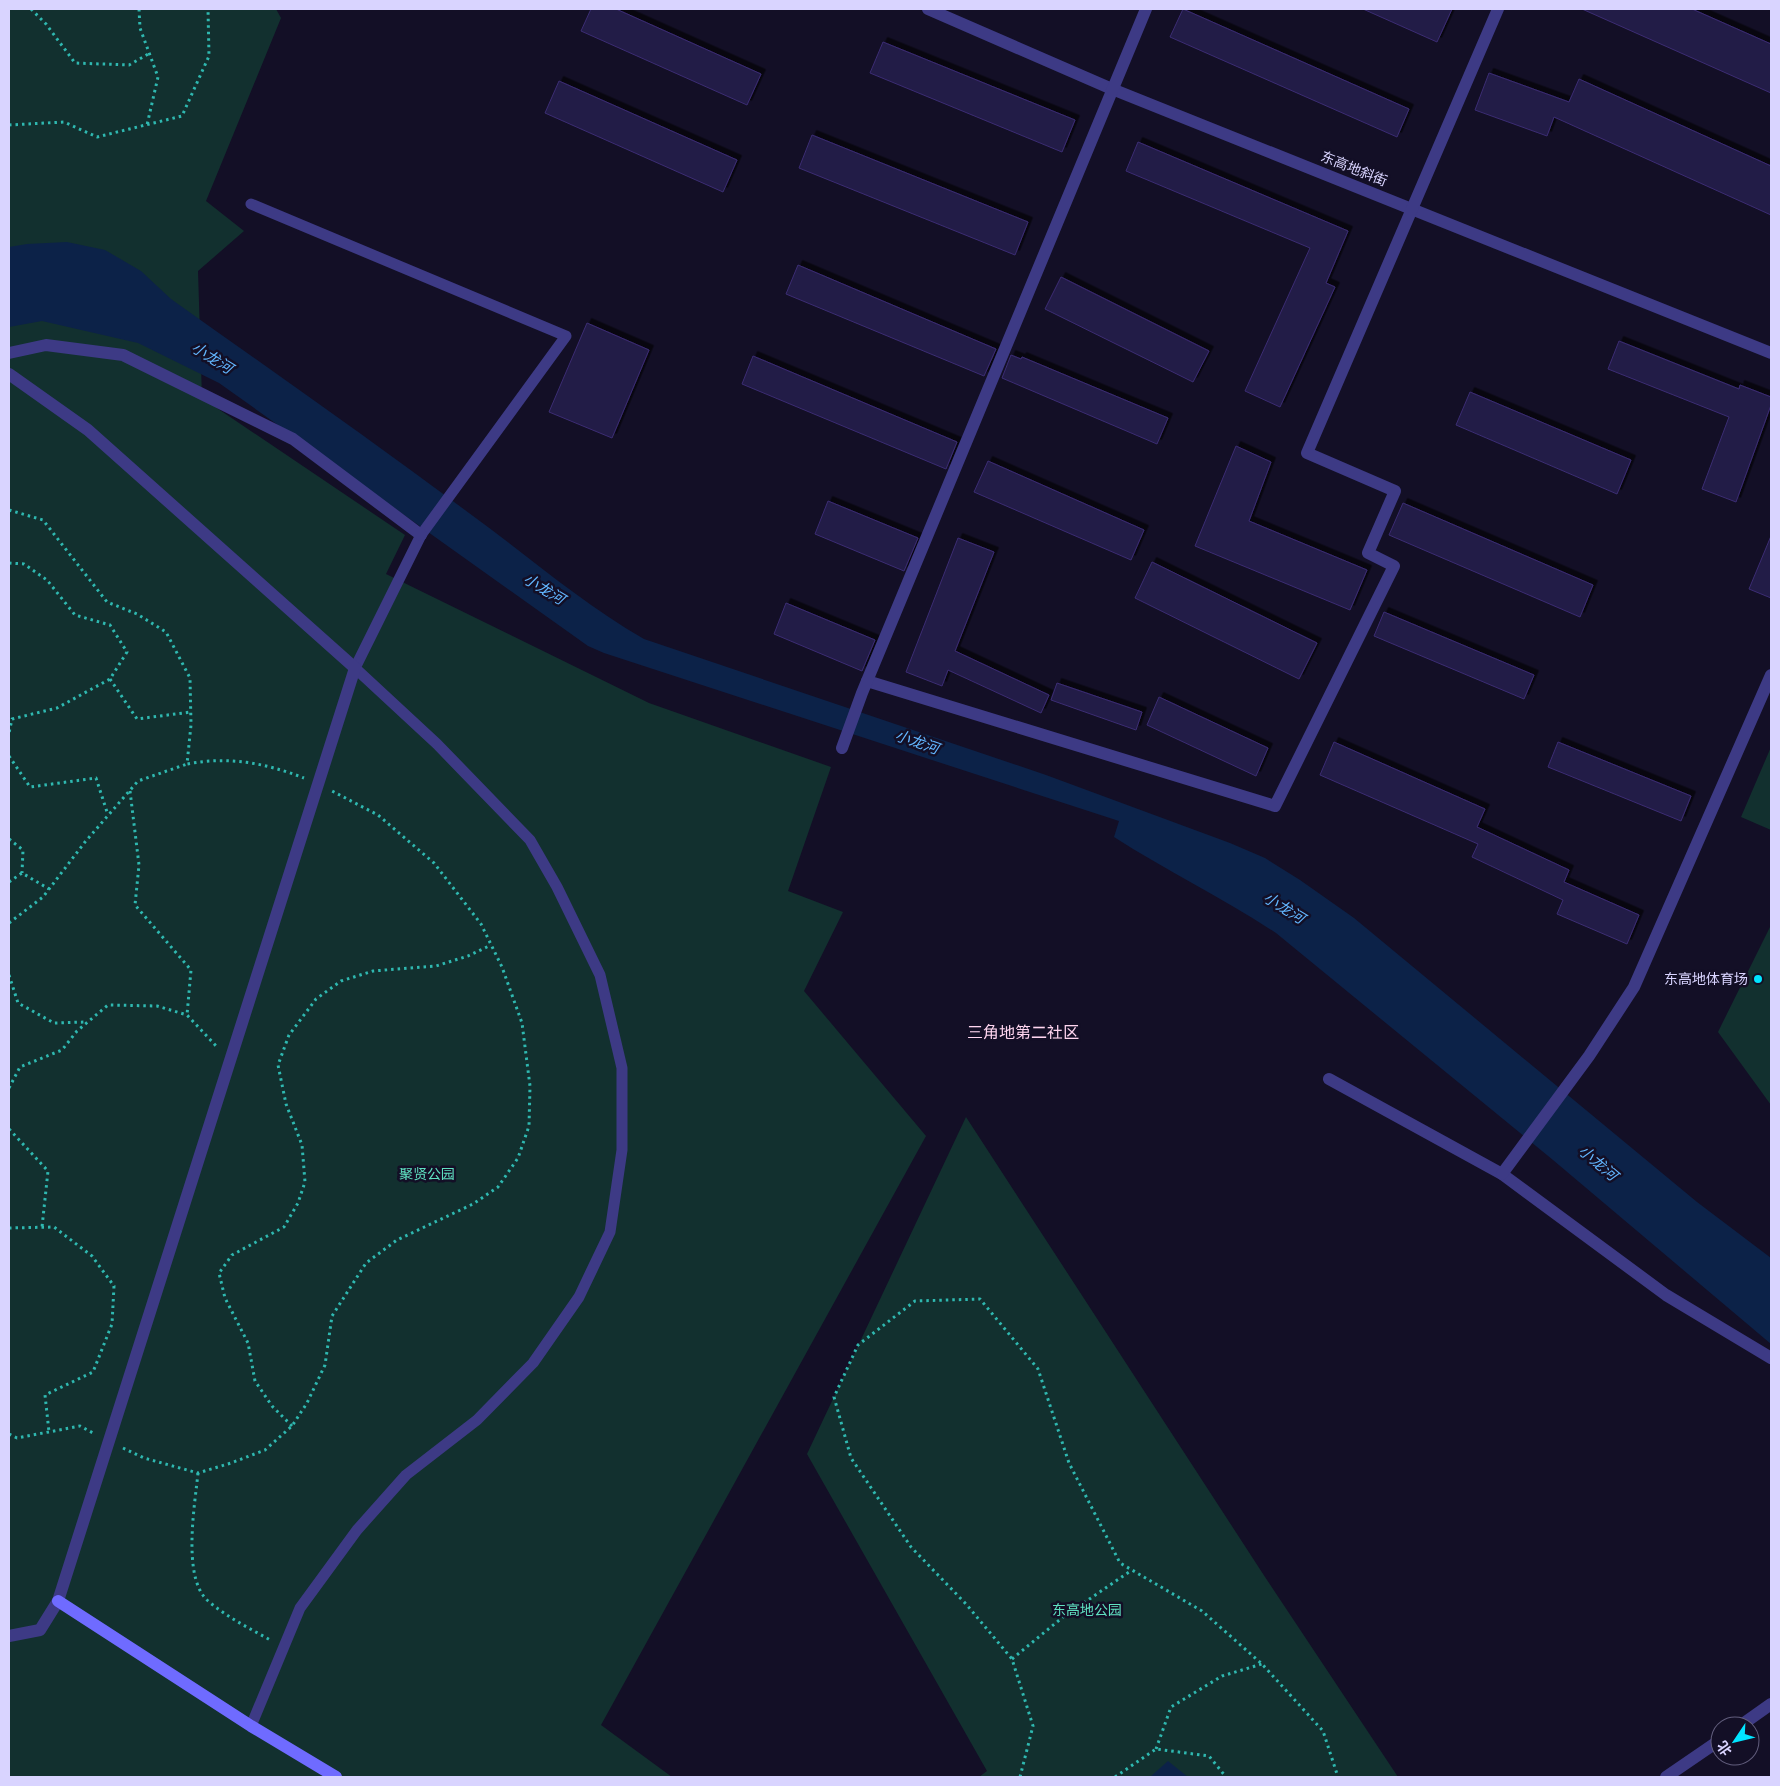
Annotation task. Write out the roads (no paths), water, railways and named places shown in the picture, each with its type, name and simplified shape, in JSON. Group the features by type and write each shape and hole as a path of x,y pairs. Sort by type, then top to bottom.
{"street":[{"name":"东高地斜街","path":"928,9 1112,89 1771,353"},
{"path":"842,748 864,687 1146,9"},
{"path":"864,687 1275,806 1394,566 1368,553 1395,491 1307,453 1498,9"},
{"path":"9,353 46,345 124,356 293,439 422,535"},
{"path":"9,374 88,430 354,668 231,1061 58,1601 40,1630 9,1636"},
{"path":"1502,1174 1589,1056 1634,987 1771,675"},
{"path":"1329,1079 1502,1174 1666,1295 1771,1358"},
{"path":"58,1601 250,1726 336,1777"},
{"path":"1754,1716 1771,1704"},
{"path":"1666,1777 1710,1747"}],"lane":[{"path":"250,1726 300,1608 357,1530 406,1475 477,1420 533,1363 579,1297 610,1232 622,1150 622,1068 600,975 557,887 530,840 438,744 354,668 422,535 566,336 251,204"}],"water":[{"name":"小龙河","path":"67,242 105,250 141,271 171,299 321,405 598,610 644,639 1046,775 1230,843 1265,858 1300,880 1354,918 1697,1202 1771,1258 1771,1344 1553,1160 1276,933 1114,837 1119,821 604,653 588,646 219,383 138,343 42,321 9,327 9,247"},
{"path":"1168,1761 1188,1777 1150,1777"}],"place":[{"name":"东高地体育场","path":"1758,979"}],"district":[{"name":"三角地第二社区","path":"1023,1032"}],"park label":[{"name":"聚贤公园","path":"427,1174"},
{"name":"东高地公园","path":"1087,1610"}]}
